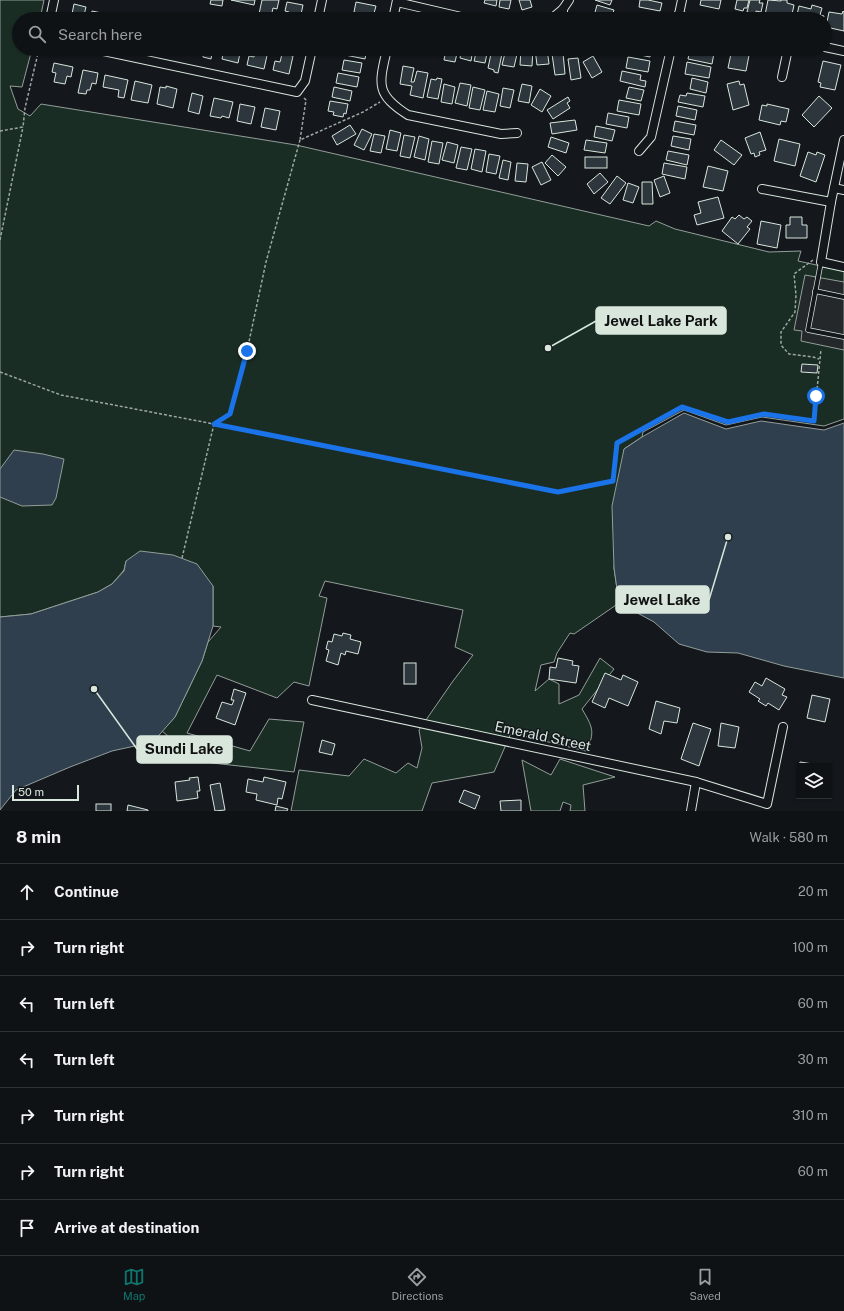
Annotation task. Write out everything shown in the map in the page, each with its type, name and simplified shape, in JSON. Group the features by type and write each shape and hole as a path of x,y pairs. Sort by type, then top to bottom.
{"street":[{"path":"51,12 54,0"},
{"path":"319,12 322,0"},
{"path":"559,12 569,0"},
{"path":"679,12 682,0"},
{"path":"395,12 397,1 442,12"},
{"path":"832,48 844,51"},
{"path":"127,56 297,92 305,81 310,56"},
{"path":"385,56 382,72 382,86 386,98 408,115 501,134 517,133"},
{"path":"639,151 651,137 669,56"},
{"path":"782,77 786,56"},
{"path":"844,140 831,202 821,262 844,267"},
{"path":"834,188 844,190"},
{"path":"762,189 831,202"},
{"name":"Emerald Street","path":"312,700 696,782 767,804 783,727"},
{"path":"691,811 696,782"}],"lane":[{"path":"821,262 808,330 844,337"},
{"path":"815,292 844,297"}],"path":[{"path":"0,240 23,128 25,108 37,56"},
{"path":"182,558 214,424 230,414 234,404 266,262 302,140 306,100 297,92"},
{"path":"302,140 363,112 386,98"},
{"path":"0,131 23,128"},
{"path":"820,360 813,357 788,354 781,345 781,332 795,312 796,295 794,274 816,258 821,262"},
{"path":"0,372 61,395 558,492 613,481 617,443 682,407 728,422 764,414 814,421 821,349"}],"green space":[{"path":"0,0 44,0 41,12 12,12 12,56 30,56 22,87 10,86 18,109 30,116 41,104 296,145 649,226 656,221 675,229 769,252 801,251 798,261 844,271 844,419 824,426 762,417 726,425 684,410 643,432 642,437 624,449 614,568 619,603 574,634 570,633 557,653 554,662 541,665 535,691 549,679 559,684 559,704 579,695 600,658 614,669 582,709 592,729 591,739 586,751 511,733 494,772 432,783 422,811 291,811 299,770 349,776 364,759 396,773 408,763 417,768 422,748 419,730 473,655 455,647 463,610 325,581 319,596 327,598 309,686 294,682 277,698 217,675 187,733 250,751 269,719 304,722 294,772 212,763 190,755 162,731 175,717 202,661 208,642 221,627 213,626 213,586 126,561 124,570 112,584 98,592 31,614 0,617"},
{"path":"560,759 615,777 583,785 585,811 570,811 571,805 563,802 560,811 531,811 522,760 551,775"}],"shaded area":[{"path":"805,275 844,282 844,350 801,341 802,331 794,330"}],"water":[{"path":"684,413 726,429 761,421 824,430 844,423 844,678 784,666 738,653 707,652 679,644 654,622 619,603 614,568 612,506 624,449"},
{"path":"14,450 43,454 64,459 56,498 52,505 22,506 0,497 0,469"},
{"path":"140,551 173,555 197,564 213,586 213,626 202,661 175,717 153,742 112,751 16,790 0,810 0,617 31,614 98,592 112,584 124,571 126,561"}],"building":[{"path":"211,0 223,0 222,6 210,4"},
{"path":"231,0 255,0 254,5"},
{"path":"262,0 279,0 277,9 273,8 272,12 259,12"},
{"path":"485,0 497,0 496,6 484,3"},
{"path":"500,0 511,0 509,9 499,7"},
{"path":"519,0 530,0 532,7 522,10"},
{"path":"595,0 612,0 610,5"},
{"path":"640,0 662,3 660,11 639,7"},
{"path":"701,0 721,0 719,9 700,5"},
{"path":"737,0 749,0 747,8 744,8 743,11 735,9"},
{"path":"750,0 760,0 759,3 763,3 761,12 747,12"},
{"path":"768,0 787,0 787,3 794,5 792,12 766,12"},
{"path":"287,2 303,5 302,12 285,11"},
{"path":"356,2 376,6 374,12 354,12"},
{"path":"74,4 86,7 85,12 72,12"},
{"path":"597,5 614,10 613,12 595,12"},
{"path":"812,5 822,8 821,12 798,12 799,6 811,9"},
{"path":"843,11 844,31 832,28 832,12 842,14"},
{"path":"203,56 212,56 211,59"},
{"path":"223,56 239,56 238,63 222,59"},
{"path":"249,56 267,56 264,69 247,65"},
{"path":"282,56 293,56 289,74 273,70 275,61 280,62"},
{"path":"350,56 366,56 365,59"},
{"path":"445,56 456,56 455,62 444,60"},
{"path":"460,56 472,56 471,61 460,58"},
{"path":"475,56 486,56 485,63 474,61"},
{"path":"491,56 502,56 498,73 488,68"},
{"path":"504,56 517,56 514,67 502,65"},
{"path":"521,56 533,56 532,66 520,65"},
{"path":"536,56 548,56 549,64 537,65"},
{"path":"552,56 563,56 565,74 555,75"},
{"path":"593,56 602,72 592,78 583,62"},
{"path":"689,56 713,56 712,64 688,59"},
{"path":"731,56 749,56 746,71 728,68"},
{"path":"628,57 650,61 648,72 626,68"},
{"path":"578,58 581,78 571,80 568,59"},
{"path":"344,60 362,63 360,73 342,70"},
{"path":"823,61 841,65 835,90 820,87 821,83 818,82"},
{"path":"687,62 711,67 709,78 685,74"},
{"path":"54,63 73,67 71,77 67,76 65,84 54,82 56,73 52,72"},
{"path":"403,66 414,68 411,82 414,82 417,71 428,73 423,98 410,95 412,86 400,84"},
{"path":"83,70 98,73 96,84 92,83 90,90 87,90 86,94 78,93"},
{"path":"622,71 641,75 640,80 646,81 645,87 620,81"},
{"path":"338,73 359,77 357,87 336,83"},
{"path":"105,75 128,80 124,98 118,97 119,90 103,87"},
{"path":"437,78 442,79 438,99 427,97 431,79 436,80"},
{"path":"692,78 708,82 706,93 690,89"},
{"path":"135,81 152,85 148,103 131,100"},
{"path":"739,81 740,85 744,84 749,105 733,110 727,84"},
{"path":"460,83 471,85 467,106 455,103"},
{"path":"444,84 455,87 452,104 441,102"},
{"path":"522,84 532,86 529,103 518,101"},
{"path":"166,86 177,89 173,108 157,104 160,87 166,88"},
{"path":"334,87 352,91 350,101 332,97"},
{"path":"473,87 485,90 480,110 469,108"},
{"path":"629,87 644,90 641,101 626,98"},
{"path":"503,88 514,90 510,108 500,106"},
{"path":"540,89 551,96 542,112 531,105"},
{"path":"487,91 499,94 495,112 483,110"},
{"path":"192,93 203,96 199,114 188,111"},
{"path":"687,93 705,96 703,107 678,102 680,95 686,96"},
{"path":"819,96 832,108 814,127 802,115"},
{"path":"568,97 570,101 567,103 570,108 553,119 547,110"},
{"path":"214,98 233,102 229,118 222,116 221,118 210,116"},
{"path":"619,100 641,104 639,115 617,111"},
{"path":"330,101 348,104 346,114 344,113 343,117 333,115 334,112 328,111"},
{"path":"240,104 255,107 251,124 237,121"},
{"path":"767,104 789,109 786,122 781,121 780,125 759,120 762,105 767,106"},
{"path":"678,106 697,110 695,120 676,116"},
{"path":"265,108 280,111 276,130 261,127"},
{"path":"608,113 629,117 627,128 606,124"},
{"path":"575,120 577,130 552,134 550,123"},
{"path":"675,121 696,125 694,135 673,131"},
{"path":"350,125 356,134 337,145 332,136"},
{"path":"596,126 615,130 612,141 594,137"},
{"path":"362,129 372,134 364,150 354,145"},
{"path":"390,130 401,133 397,151 386,149"},
{"path":"760,132 766,150 759,152 760,155 755,157 754,153 751,154 745,138"},
{"path":"374,134 385,136 381,153 370,151"},
{"path":"404,135 415,137 410,158 400,156"},
{"path":"419,136 429,139 425,160 414,157"},
{"path":"673,136 691,139 689,150 671,146"},
{"path":"551,137 569,143 566,153 548,147"},
{"path":"779,139 800,144 795,166 774,161"},
{"path":"586,140 607,143 605,153 584,150"},
{"path":"721,140 742,155 734,165 714,150"},
{"path":"432,141 443,143 439,164 428,162"},
{"path":"447,142 458,145 454,163 442,160"},
{"path":"461,147 472,149 467,170 456,168"},
{"path":"475,149 486,151 482,172 471,169"},
{"path":"668,151 689,155 687,165 666,160"},
{"path":"808,152 816,155 817,152 825,155 816,182 800,176"},
{"path":"489,154 500,156 496,174 486,172"},
{"path":"552,155 566,167 558,176 545,163"},
{"path":"585,157 607,157 607,168 585,168"},
{"path":"503,160 511,162 508,180 499,178"},
{"path":"542,162 551,180 541,185 532,167"},
{"path":"517,163 528,164 526,182 515,181"},
{"path":"664,163 687,167 685,179 662,174"},
{"path":"708,166 728,171 723,191 703,187"},
{"path":"600,173 608,182 594,194 587,184"},
{"path":"617,176 626,183 610,204 601,198"},
{"path":"664,176 670,193 660,197 654,180"},
{"path":"642,182 652,182 653,204 642,204"},
{"path":"628,183 639,187 633,203 623,200"},
{"path":"718,197 724,218 697,225 694,215 701,213 698,202"},
{"path":"739,215 744,219 747,217 752,221 747,227 750,229 738,244 722,231 732,217 735,219"},
{"path":"790,217 802,217 802,225 807,225 807,238 786,238 786,225 790,225"},
{"path":"761,221 781,225 777,248 757,244"},
{"path":"802,364 818,365 817,373 801,372"},
{"path":"343,633 351,635 350,639 361,642 358,654 346,651 345,655 341,653 338,665 326,661 329,650 326,649 328,641 332,642 334,634 342,636"},
{"path":"558,658 573,661 572,665 579,666 576,683 549,679 550,667 556,668"},
{"path":"404,663 416,663 416,684 404,684"},
{"path":"605,673 621,680 623,675 638,682 628,706 609,698 605,708 592,702"},
{"path":"766,678 785,689 782,695 787,697 779,710 768,703 766,706 758,701 760,699 749,692 755,682 762,686"},
{"path":"234,689 246,693 235,725 216,718 222,702 232,705 234,700 231,700"},
{"path":"812,695 830,699 825,722 807,718"},
{"path":"656,701 680,708 677,723 664,721 661,734 649,729"},
{"path":"693,723 711,729 699,766 681,759"},
{"path":"721,723 739,727 735,748 718,746"},
{"path":"322,740 335,744 332,755 319,752"},
{"path":"198,777 200,791 197,791 198,798 177,801 175,782 190,780 189,778"},
{"path":"264,777 286,782 282,799 278,798 277,805 256,800 257,794 246,792 248,779 263,782"},
{"path":"220,783 225,810 215,811 210,785"},
{"path":"464,790 480,796 475,809 459,802"},
{"path":"521,800 521,811 501,811 500,801"},
{"path":"96,804 111,804 111,811 96,811"},
{"path":"128,805 148,810 148,811 127,811"},
{"path":"276,806 288,809 287,811 275,811"}],"place":[{"name":"Jewel Lake Park","path":"548,348"},
{"name":"Jewel Lake","path":"728,537"},
{"name":"Sundi Lake","path":"94,689"}],"route":[{"path":"247,351 230,414 214,424 558,492 613,481 617,443 682,407 728,422 764,414 814,421 816,396"}]}
